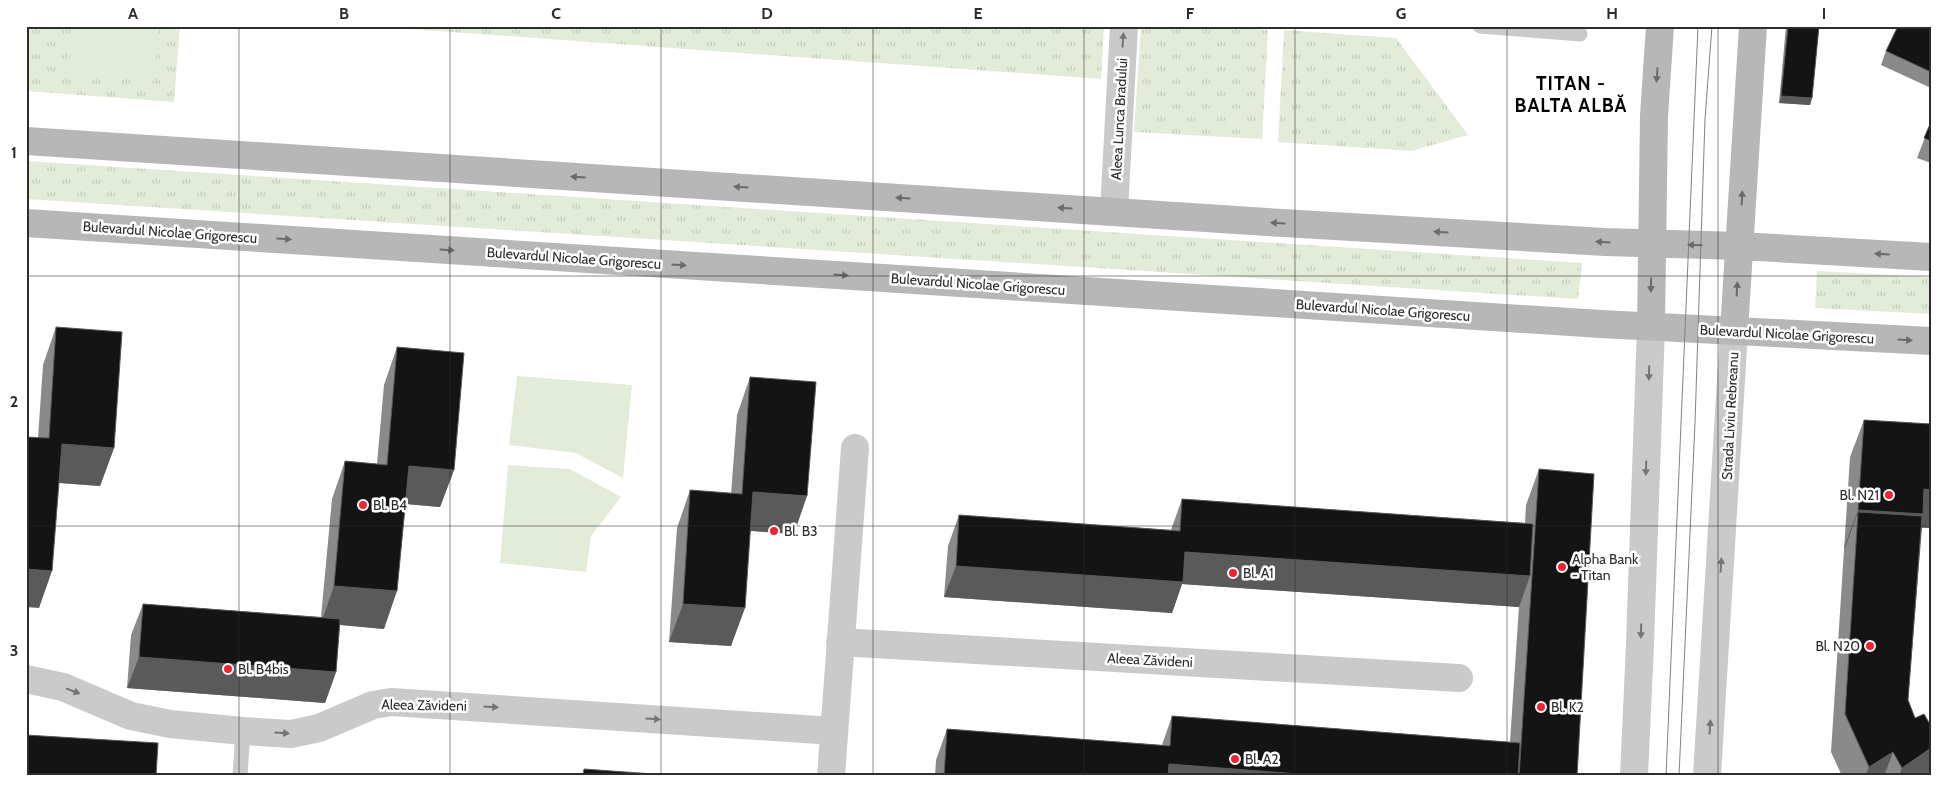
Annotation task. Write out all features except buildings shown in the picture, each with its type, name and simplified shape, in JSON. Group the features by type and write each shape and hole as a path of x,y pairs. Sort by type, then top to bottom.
{"main road":[{"path":"1650,326 1654,116 1660,26"},
{"name":"Strada Liviu Rebreanu","path":"1734,331 1753,26"},
{"path":"26,141 1277,223 1931,257"},
{"name":"Bulevardul Nicolae Grigorescu","path":"26,223 1650,326 1931,341"}],"street":[{"name":"Aleea Lunca Bradului","path":"1114,211 1124,26"},
{"path":"1634,776 1650,326"},
{"name":"Strada Liviu Rebreanu","path":"1707,776 1734,331"},
{"path":"831,776 855,448"},
{"name":"Aleea Zăvideni","path":"840,642 1459,678"},
{"name":"Aleea Zăvideni","path":"26,679 63,687 131,716 170,724 243,731 291,734 319,728 373,705 391,702 834,732"}],"lane":[{"path":"1480,26 1580,34"},
{"path":"240,776 243,731"}],"green space":[{"path":"26,26 180,26 174,102 26,91"},
{"path":"72,26 159,26 154,81 68,73"},
{"path":"368,26 1104,26 1101,79"},
{"path":"1141,26 1205,26 1268,30 1262,139 1134,132"},
{"path":"1284,30 1396,38 1468,135 1411,151 1278,142"},
{"path":"26,161 1582,263 1578,299 26,199"},
{"path":"1817,271 1931,277 1931,314 1815,308"},
{"path":"517,376 632,385 623,478 576,453 509,445"},
{"path":"508,465 570,469 621,497 591,536 586,572 500,563"}],"tram line":[{"path":"1666,776 1698,26"},
{"path":"1679,776 1695,423 1705,119 1712,26"}],"place":[{"name":"Bl. N21","path":"1889,495"},
{"name":"Bl. B4","path":"363,505"},
{"name":"Bl. B3","path":"774,531"},
{"name":"Alpha Bank - Titan","path":"1562,567"},
{"name":"Bl. A1","path":"1233,573"},
{"name":"Bl. N20","path":"1870,646"},
{"name":"Bl. B4bis","path":"228,669"},
{"name":"Bl. K2","path":"1541,707"},
{"name":"Bl. A2","path":"1235,759"}],"district":[{"name":"TITAN - BALTA ALBĂ","path":"1571,94"}]}
